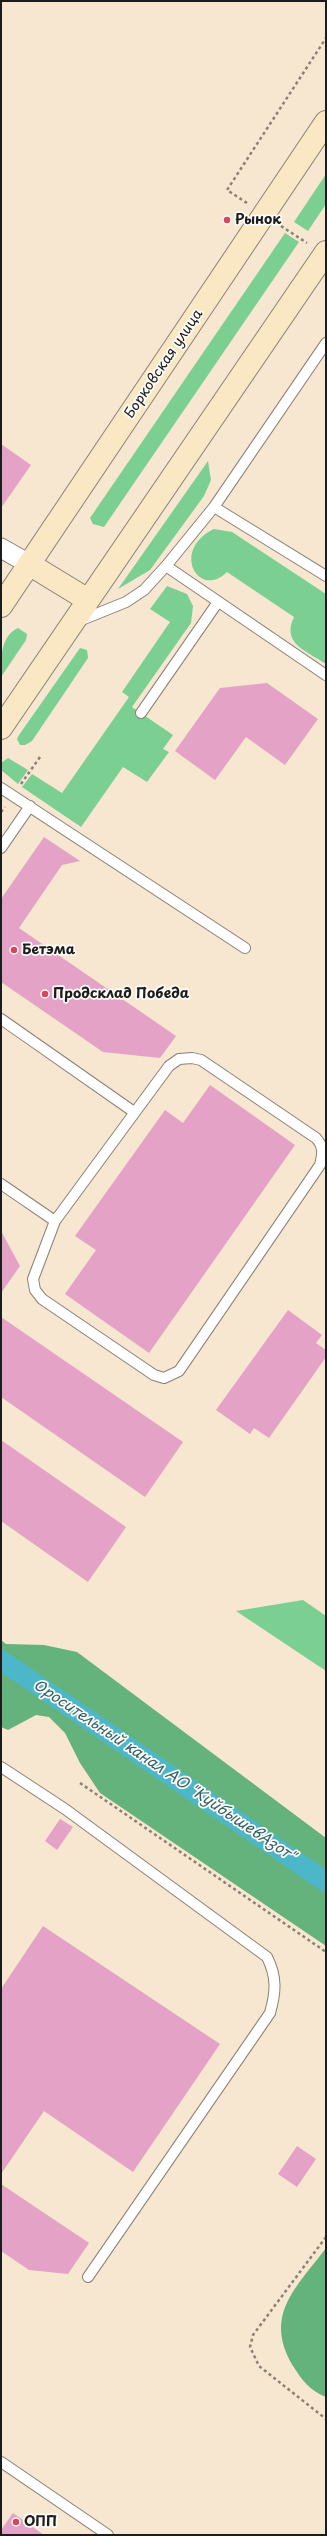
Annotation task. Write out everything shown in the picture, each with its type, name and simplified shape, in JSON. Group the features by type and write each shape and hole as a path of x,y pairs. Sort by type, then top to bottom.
{"main road":[{"name":"Борковская улица","path":"1,606 326,122"},
{"path":"1,728 326,252"},
{"path":"29,564 88,600"}],"street":[{"path":"1,548 29,564"}],"lane":[{"path":"72,624 126,602 144,590 166,566 214,507 326,343"},
{"path":"214,507 326,576"},
{"path":"166,566 326,675"},
{"path":"141,713 218,602"},
{"path":"1,788 245,948"},
{"path":"1,848 30,806"},
{"path":"1,1019 134,1112"},
{"path":"180,1059 201,1060 316,1138 322,1146 320,1164 179,1371 164,1378 154,1376 42,1299 35,1290 33,1279 55,1221 134,1112 169,1066 180,1059"},
{"path":"1,1184 55,1221"},
{"path":"1,1767 64,1809 268,1957 274,1972 276,1993 270,2013 88,2277"},
{"path":"1,2462 108,2535"}],"path":[{"path":"227,190 326,38"},
{"path":"80,1783 326,1952"},
{"path":"326,2237 253,2335 250,2347 259,2366 326,2419"}],"green space":[{"path":"326,174 326,204 308,231 294,222"},
{"path":"285,233 299,242 104,527 93,524 90,518"},
{"path":"208,461 211,480 204,496 150,570 118,589"},
{"path":"214,529 232,532 326,594 326,664 304,651 293,640 291,626 294,617 227,572 217,579 207,580 199,576 194,569 191,559 194,549 201,538"},
{"path":"167,586 187,594 193,606 191,623 132,707 173,735 163,749 169,752 147,782 123,767 81,827 22,787 32,774 62,793 129,697 122,692 170,622 150,609"},
{"path":"18,628 27,634 26,640 1,677 2,656 5,643 12,632"},
{"path":"80,648 87,650 88,658 32,741 25,745 20,745 17,739 19,735"},
{"path":"8,758 28,770 18,784 1,770 1,763"},
{"path":"303,1600 326,1616 326,1671 236,1611"},
{"path":"1,1640 6,1644 44,1645 77,1652 326,1838 326,1946 100,1793 80,1763 65,1733 49,1717 36,1715 8,1730 1,1727"},
{"path":"326,2248 326,2397 315,2392 296,2371 285,2348 281,2332 282,2317 294,2289"}],"building":[{"path":"1,444 31,465 1,508"},
{"path":"267,683 318,719 285,765 246,737 215,780 175,751 220,688"},
{"path":"44,837 80,861 62,865 19,928 176,1036 160,1058 103,1052 1,982 1,899"},
{"path":"210,1085 295,1145 149,1353 65,1294 96,1250 75,1236 165,1110 183,1123"},
{"path":"1,1231 20,1266 1,1293"},
{"path":"288,1310 322,1335 316,1343 326,1350 326,1357 269,1438 254,1428 250,1434 216,1410"},
{"path":"1,1317 183,1442 145,1497 1,1397"},
{"path":"1,1440 126,1527 88,1582 1,1521"},
{"path":"60,1819 73,1827 57,1850 45,1841"},
{"path":"43,1926 220,2044 133,2172 44,2111 1,2174 1,1989"},
{"path":"297,2146 316,2159 297,2187 278,2174"},
{"path":"1,2184 89,2243 68,2274 29,2270 1,2251"},
{"name":"ОПП","path":"13,2513 44,2535 1,2535 1,2530"}],"waterway":[{"name":"Оросительный канал АО \"КуйбышевАзот\"","path":"1,1660 326,1882"}],"place":[{"name":"Рынок","path":"227,220"},
{"name":"Бетэма","path":"14,950"},
{"name":"Продсклад Победа","path":"45,994"},
{"name":"ОПП","path":"16,2522"}]}
